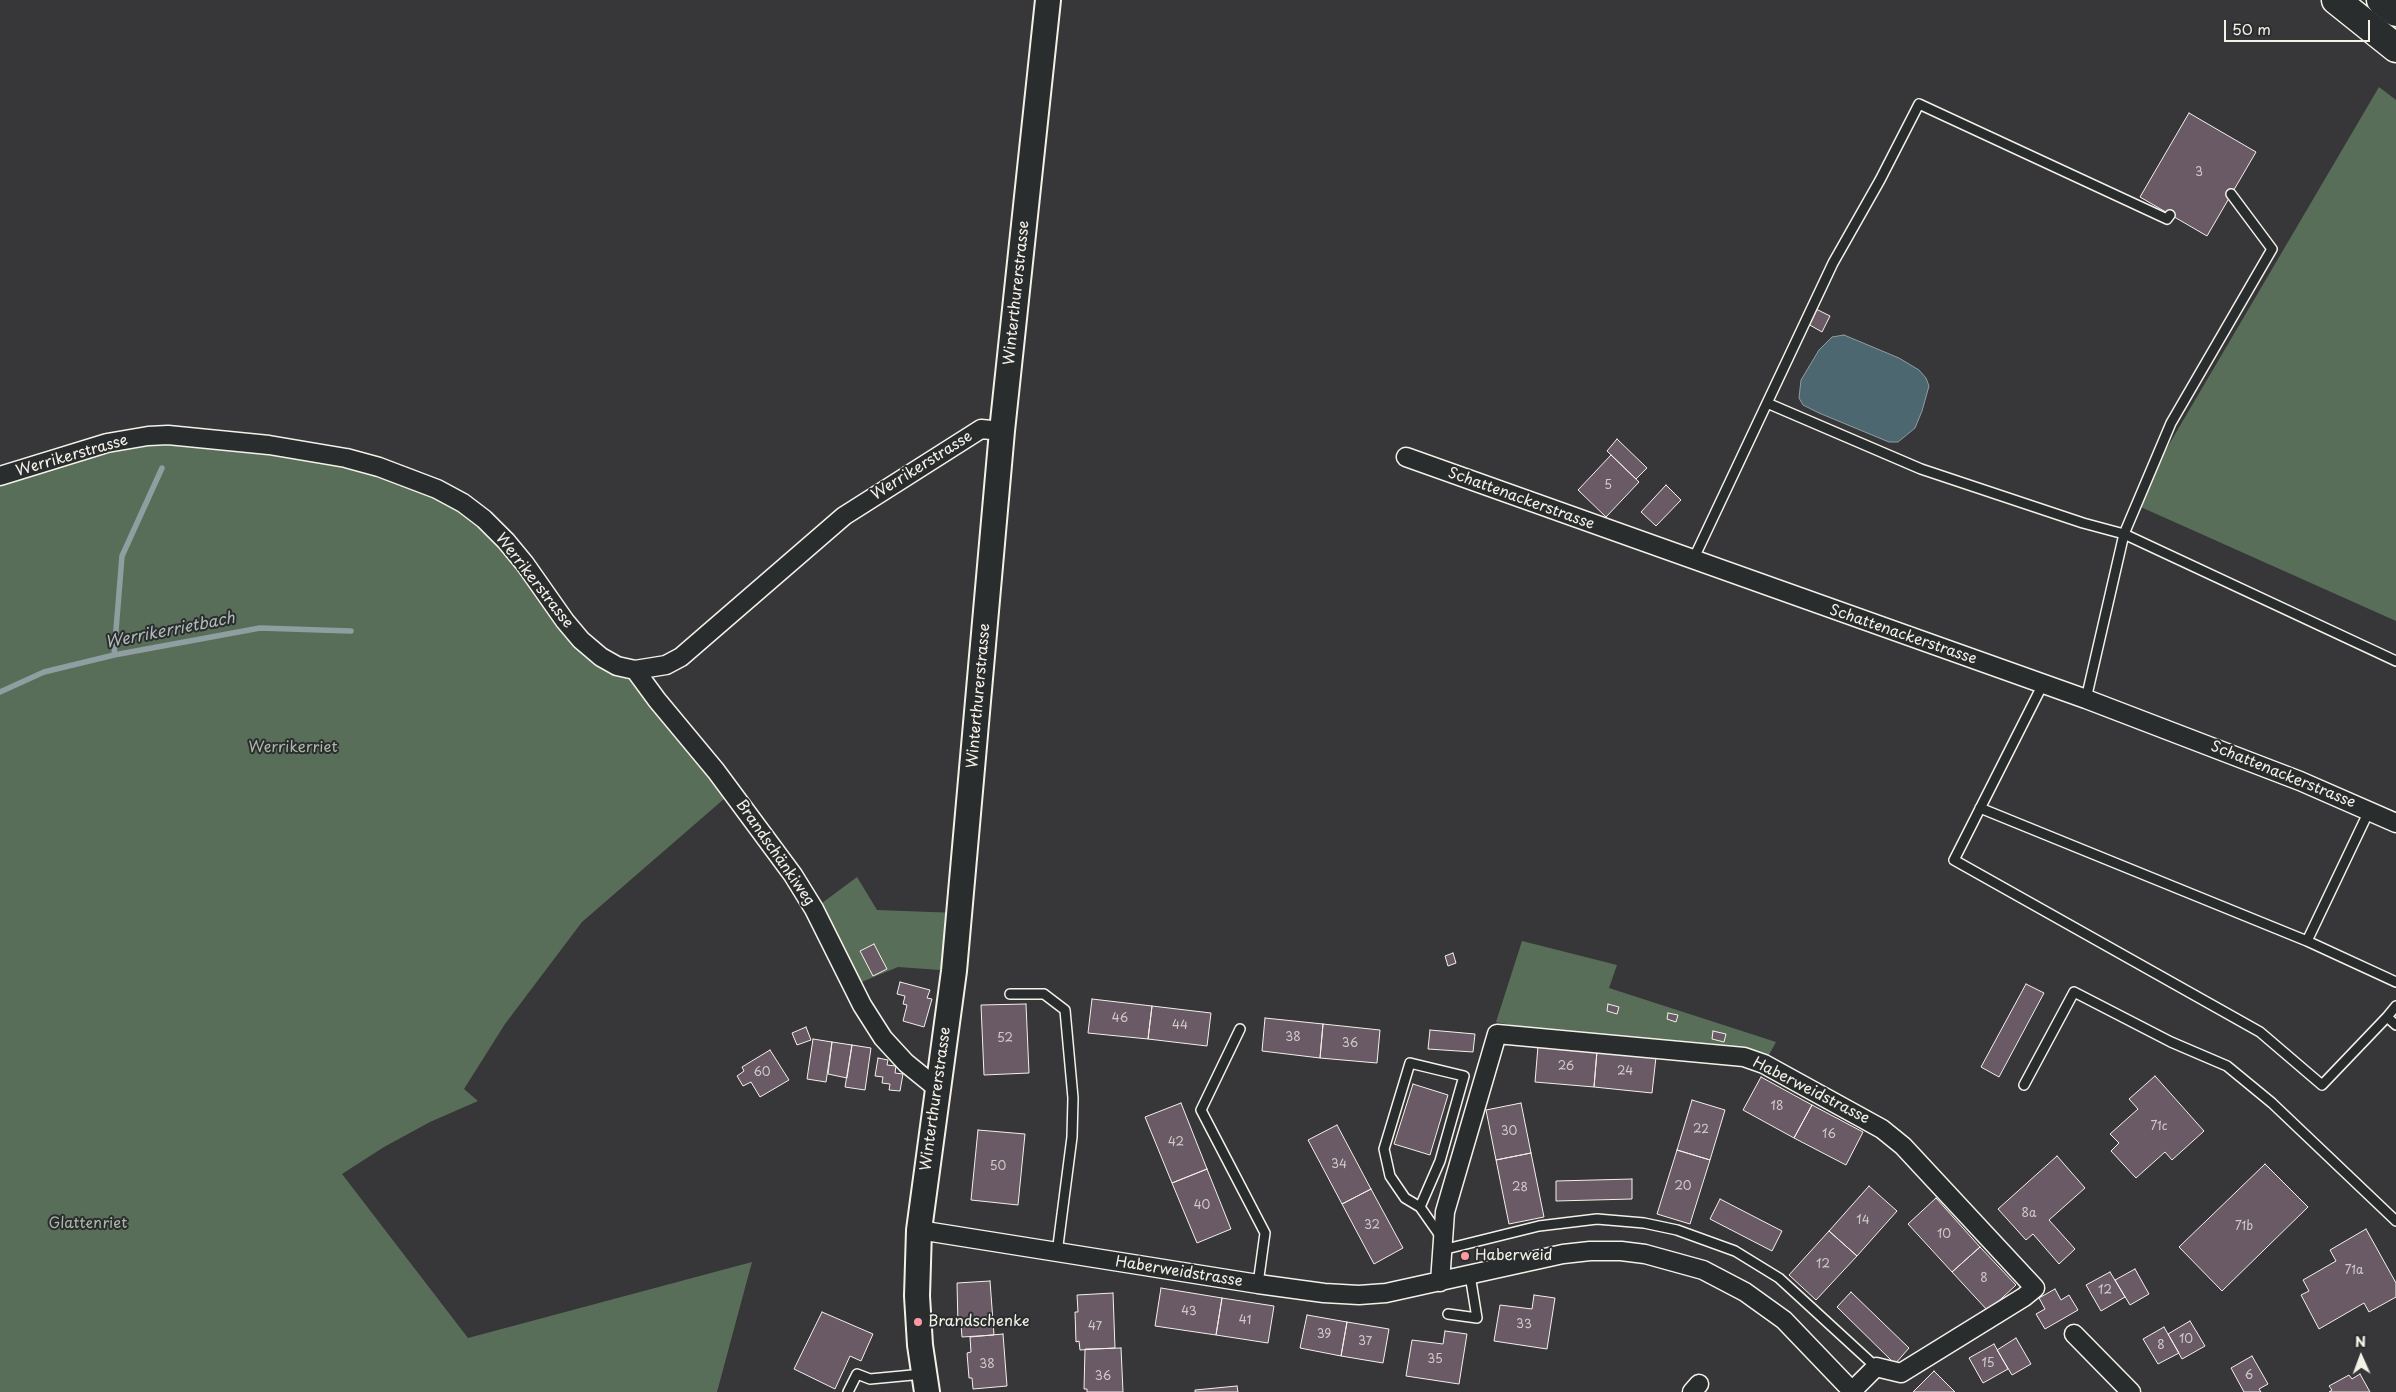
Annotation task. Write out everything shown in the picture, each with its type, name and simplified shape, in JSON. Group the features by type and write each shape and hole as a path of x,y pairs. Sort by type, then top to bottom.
{"highway":[{"path":"2336,0 2396,48"},
{"path":"2381,0 2396,12"}],"main road":[{"name":"Winterthurerstrasse","path":"925,1383 917,1296 918,1230 954,972 1002,431 1048,0"}],"street":[{"name":"Werrikerstrasse","path":"0,476 107,443 158,435 195,436 269,445 346,458 379,467 437,489 463,503 484,519 518,556 565,621 582,640 601,657 617,666 635,670 666,665 681,656 844,516 981,429 1002,431"},
{"name":"Schattenackerstrasse","path":"1406,457 2086,699 2204,743 2396,823"},
{"name":"Brandschänkiweg","path":"635,670 657,700 716,771 793,875 818,916 872,1023 893,1051 938,1090"},
{"name":"Haberweidstrasse","path":"918,1230 1324,1293 1386,1293 1440,1282 1563,1254 1590,1251 1620,1251 1668,1259 1703,1270 1772,1311 1852,1392 1876,1368 1901,1373 2024,1297 2035,1288 1903,1146 1882,1128 1764,1064 1744,1057 1497,1034 1445,1212 1440,1282"},
{"path":"2074,1334 2131,1392"}],"lane":[{"path":"1693,560 1833,263 1880,180 1919,104 2167,218 2170,215"},
{"path":"2086,699 2124,534 2171,424 2272,249 2231,194"},
{"path":"1767,403 1921,469 2083,523 2124,534 2396,661"},
{"path":"2042,684 1954,860 2260,1032 2322,1086 2396,1006"},
{"path":"1980,808 2308,940 2396,982"},
{"path":"2308,940 2369,811"},
{"path":"2024,1085 2074,992 2171,1042 2227,1066 2272,1103 2396,1222"},
{"path":"1010,994 1044,994 1065,1010 1073,1098 1057,1253"},
{"path":"2386,1017 2396,1026"},
{"path":"1240,1029 1201,1110 1265,1233 1258,1284"},
{"path":"1420,1207 1440,1161 1464,1076 1410,1063 1384,1149 1390,1176 1405,1198 1420,1207 1442,1244 1539,1226 1598,1219 1644,1223 1677,1230 1735,1251 1779,1278 1876,1368"},
{"path":"1448,1314 1477,1318 1470,1275"},
{"path":"848,1392 857,1374 870,1380 925,1383"}],"green space":[{"path":"2379,87 2396,100 2396,621 2134,504"},
{"name":"Werrikerriet","path":"131,438 306,450 463,503 582,640 635,670 732,792 582,922 505,1024 464,1089 478,1101 430,1122 384,1147 342,1174 468,1338 752,1262 717,1392 0,1392 0,476"},
{"path":"857,877 877,910 958,913 954,971 898,967 852,986 814,909"},
{"path":"1522,941 1617,965 1609,988 1776,1042 1764,1064 1594,1042 1496,1022"}],"water":[{"path":"1844,335 1899,358 1919,370 1926,378 1929,386 1915,428 1898,442 1889,442 1819,413 1803,405 1799,398 1801,380 1819,350 1832,337"}],"building":[{"path":"2189,113 2256,152 2207,236 2140,197"},
{"path":"1816,309 1830,316 1822,332 1808,324"},
{"path":"1617,439 1647,468 1636,479 1607,451"},
{"path":"1611,455 1639,482 1606,517 1578,490"},
{"path":"1666,485 1681,500 1656,526 1641,512"},
{"path":"874,944 887,969 873,976 860,951"},
{"path":"1453,953 1456,963 1448,966 1445,956"},
{"path":"900,982 930,990 927,998 932,999 924,1027 903,1021 907,1005 903,1004 905,996 897,994"},
{"path":"2026,984 2044,993 1999,1077 1981,1067"},
{"path":"1092,999 1152,1006 1148,1039 1088,1033"},
{"path":"1026,1004 1029,1073 984,1075 981,1005"},
{"path":"1608,1004 1619,1007 1617,1014 1607,1011"},
{"path":"1152,1006 1211,1013 1207,1046 1148,1039"},
{"path":"1668,1013 1678,1015 1676,1022 1667,1019"},
{"path":"1265,1018 1323,1024 1320,1058 1262,1051"},
{"path":"1323,1024 1380,1030 1377,1063 1320,1058"},
{"path":"806,1027 811,1040 797,1045 792,1033"},
{"path":"1430,1030 1475,1034 1473,1052 1428,1049"},
{"path":"1713,1031 1726,1034 1724,1042 1712,1039"},
{"path":"813,1039 832,1042 826,1082 807,1079"},
{"path":"832,1042 852,1045 847,1078 828,1074"},
{"path":"852,1045 871,1048 865,1090 845,1087"},
{"path":"1538,1046 1597,1051 1594,1087 1535,1082"},
{"path":"770,1050 789,1080 760,1097 751,1082 743,1086 737,1076 744,1071 742,1067"},
{"path":"1597,1051 1656,1057 1652,1093 1594,1087"},
{"path":"878,1058 888,1060 887,1065 896,1066 895,1073 903,1074 900,1091 889,1090 890,1084 882,1083 883,1077 875,1076"},
{"path":"2155,1076 2204,1131 2172,1160 2165,1152 2136,1178 2111,1151 2119,1143 2110,1134 2138,1109 2129,1099"},
{"path":"1761,1077 1812,1105 1794,1138 1743,1110"},
{"path":"1413,1084 1448,1095 1430,1155 1394,1144"},
{"path":"1692,1100 1725,1110 1710,1160 1677,1150"},
{"path":"1181,1103 1207,1169 1172,1183 1145,1117"},
{"path":"1521,1103 1531,1153 1496,1160 1486,1110"},
{"path":"1812,1105 1863,1132 1846,1165 1794,1138"},
{"path":"1337,1125 1371,1189 1342,1204 1308,1140"},
{"path":"978,1130 1025,1134 1018,1205 971,1200"},
{"path":"1677,1150 1710,1160 1690,1224 1657,1214"},
{"path":"1531,1153 1544,1217 1509,1224 1496,1160"},
{"path":"2057,1156 2085,1188 2049,1220 2075,1249 2059,1264 2033,1234 2026,1240 1998,1209"},
{"path":"2265,1164 2308,1207 2222,1291 2179,1247"},
{"path":"1207,1169 1231,1229 1197,1243 1172,1183"},
{"path":"1632,1179 1632,1199 1556,1201 1556,1181"},
{"path":"1869,1186 1897,1211 1857,1256 1829,1231"},
{"path":"1371,1189 1403,1248 1374,1264 1342,1204"},
{"path":"1936,1198 1980,1247 1952,1272 1908,1224"},
{"path":"1720,1199 1782,1231 1772,1251 1710,1219"},
{"path":"2366,1229 2396,1283 2396,1297 2369,1312 2364,1303 2319,1329 2301,1295 2309,1291 2303,1280 2336,1261 2330,1250"},
{"path":"1829,1231 1857,1256 1816,1300 1789,1275"},
{"path":"1980,1247 2016,1285 1988,1311 1952,1272"},
{"path":"2135,1269 2149,1294 2130,1305 2115,1280"},
{"path":"2110,1272 2125,1297 2101,1311 2086,1285"},
{"path":"990,1281 994,1335 962,1337 961,1324 958,1325 957,1283"},
{"path":"1161,1288 1222,1298 1216,1335 1155,1326"},
{"path":"2055,1289 2061,1300 2069,1295 2078,1310 2045,1329 2036,1314 2045,1309 2039,1298"},
{"path":"1851,1292 1909,1348 1895,1364 1837,1307"},
{"path":"1113,1293 1115,1348 1080,1350 1079,1341 1076,1342 1075,1312 1078,1312 1077,1295"},
{"path":"1534,1295 1555,1298 1547,1349 1494,1341 1500,1305 1532,1309"},
{"path":"1222,1298 1274,1306 1268,1343 1216,1335"},
{"path":"822,1312 873,1334 861,1361 850,1356 835,1389 794,1369"},
{"path":"1307,1315 1347,1322 1341,1356 1300,1348"},
{"path":"2190,1321 2205,1346 2182,1359 2168,1334"},
{"path":"1347,1322 1389,1329 1383,1363 1341,1356"},
{"path":"2164,1327 2179,1353 2158,1364 2143,1339"},
{"path":"1445,1331 1467,1334 1459,1384 1406,1376 1412,1340 1443,1344"},
{"path":"1003,1334 1007,1386 973,1389 972,1378 969,1378 967,1353 971,1352 970,1337"},
{"path":"2016,1338 2031,1364 2012,1375 1997,1350"},
{"path":"1994,1344 2008,1369 1983,1383 1969,1358"},
{"path":"1121,1348 1123,1392 1087,1392 1087,1389 1084,1389 1085,1349"},
{"path":"2252,1356 2268,1384 2259,1389 2261,1392 2244,1392 2231,1368"},
{"path":"1934,1371 1955,1392 1913,1392"},
{"path":"2360,1374 2370,1392 2329,1392 2332,1390 2329,1386 2349,1375 2352,1379"},
{"path":"1237,1386 1238,1392 1195,1392 1195,1390"}],"waterway":[{"path":"114,655 122,556 162,468"},
{"name":"Werrikerrietbach","path":"0,692 44,672 114,655 260,628 351,631"}],"place":[{"name":"Haberweid","path":"1465,1256"},
{"name":"Brandschenke","path":"918,1322"}],"park label":[{"name":"Glattenriet","path":"88,1224"}]}
